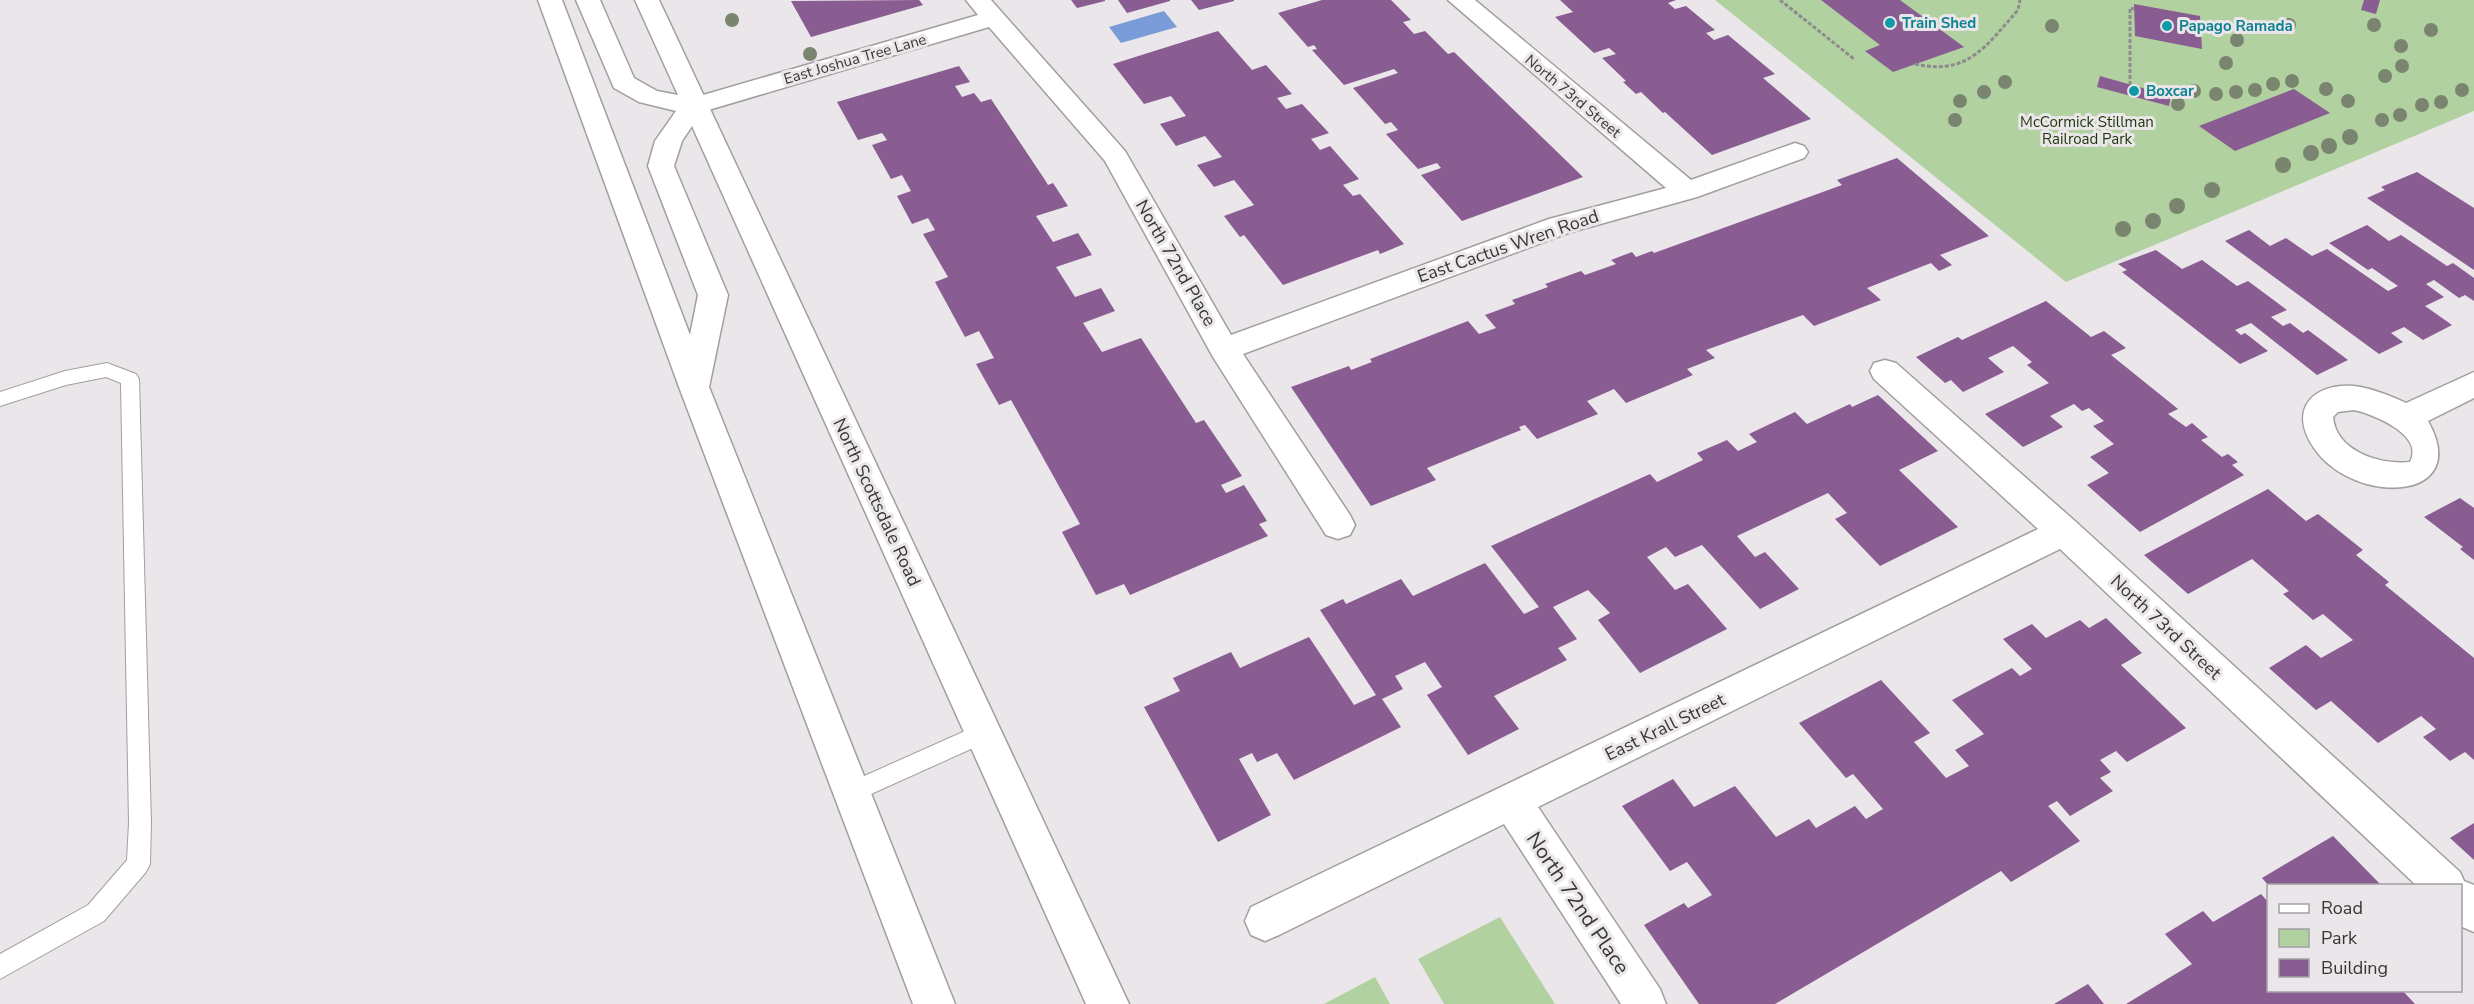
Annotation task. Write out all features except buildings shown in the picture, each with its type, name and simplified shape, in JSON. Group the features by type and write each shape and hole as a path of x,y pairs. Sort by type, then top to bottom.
{"street":[{"path":"550,0 694,387 934,1004"},
{"path":"588,0 623,82 632,90 648,98 695,106"},
{"name":"North Scottsdale Road","path":"648,0 1108,1004"},
{"name":"North 73rd Street","path":"1460,0 1687,191"},
{"name":"East Joshua Tree Lane","path":"695,106 985,9"},
{"name":"North 72nd Place","path":"985,9 1116,157 1224,349 1338,525"},
{"path":"694,387 713,295 661,166 662,151 671,134 695,106"},
{"name":"East Cactus Wren Road","path":"1224,349 1559,226 1687,191 1796,152"},
{"name":"North 73rd Street","path":"1885,371 2064,532 2444,884"},
{"path":"2405,418 2474,384"},
{"name":"East Krall Street","path":"1265,921 2064,532"},
{"name":"North 72nd Place","path":"1512,802 1645,1004"},
{"path":"2462,901 2474,912"}],"lane":[{"path":"0,399 65,378 107,370 130,379 141,823 138,864 96,913 0,967"},
{"path":"852,792 983,733"}],"path":[{"path":"1780,0 1854,59"},
{"path":"1915,64 1925,68 1948,68 1968,62 2018,10 2020,0"},
{"path":"2130,85 2130,8 2134,9"}],"green space":[{"name":"McCormick Stillman Railroad Park","path":"1715,0 2474,0 2474,111 2066,282"},
{"path":"1500,917 1555,1004 1444,1004 1418,959"},
{"path":"1375,977 1390,1004 1324,1004"}],"water":[{"path":"1164,11 1177,27 1121,43 1109,27"}],"place":[{"name":"Train Shed","path":"1890,23"},
{"name":"Papago Ramada","path":"2167,26"},
{"name":"Boxcar","path":"2134,91"}]}
